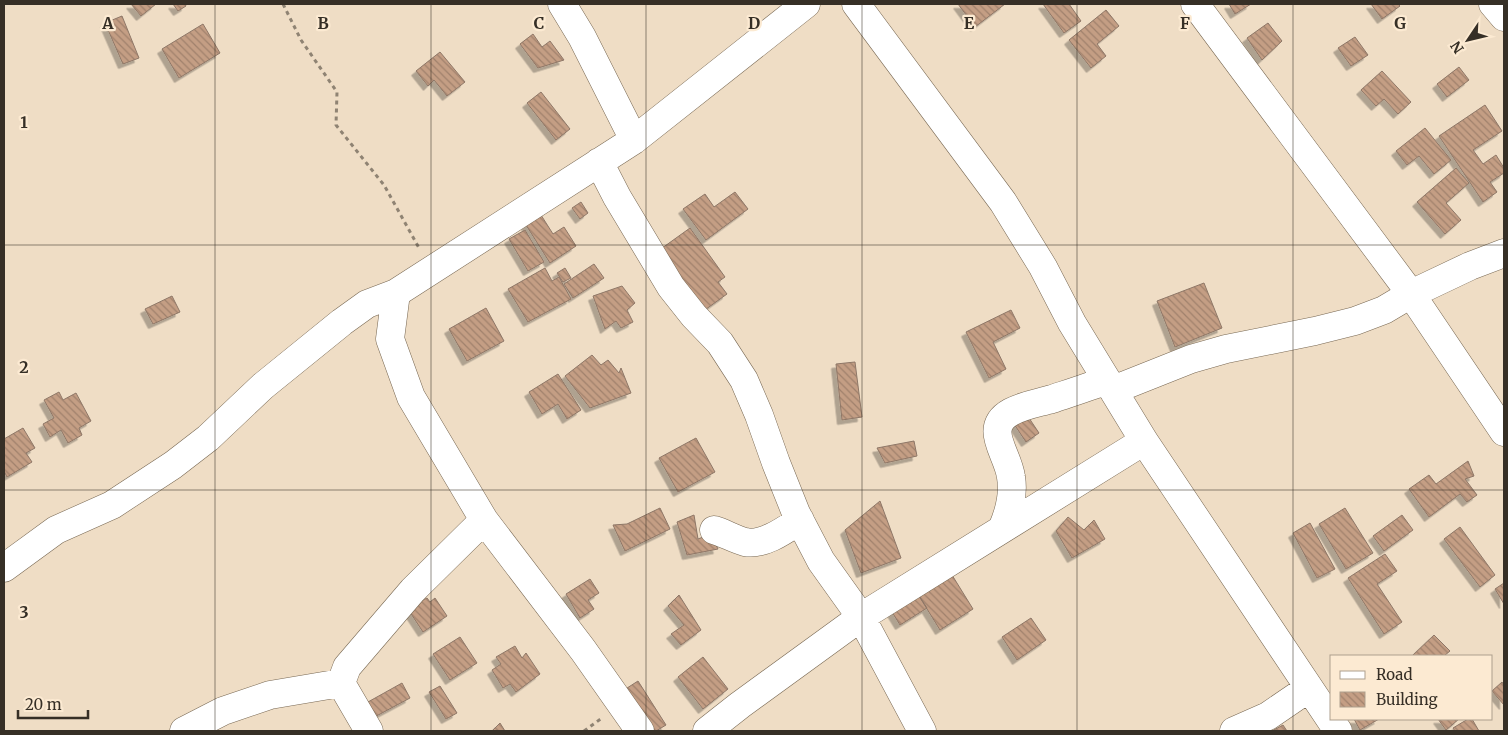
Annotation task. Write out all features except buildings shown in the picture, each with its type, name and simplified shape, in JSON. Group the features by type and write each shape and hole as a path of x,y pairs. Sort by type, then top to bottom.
{"street":[{"path":"562,4 582,37 634,140"},
{"path":"4,568 56,530 112,505 173,466 208,438 263,386 342,322 367,304 396,293 634,140 806,4"},
{"path":"856,4 1003,202 1043,267 1072,323 1144,441 1330,719"},
{"path":"1195,4 1411,294 1504,432"},
{"path":"1493,4 1504,17"},
{"path":"600,162 622,205 671,287 694,316 720,343 744,380 800,520 822,561 861,617 922,731"},
{"path":"1002,529 1009,514 1012,488 1011,476 997,432 1000,422 1010,412 1024,406 1110,385 1208,354 1355,321 1384,310 1411,294 1470,266 1504,253"},
{"path":"396,293 390,339 411,397 484,520 583,650 640,731"},
{"path":"707,731 861,617 1144,441"},
{"path":"369,731 341,683 346,667 407,596 484,520"},
{"path":"714,530 746,542 760,541 779,533 800,520"},
{"path":"184,731 222,712 270,695 341,683"},
{"path":"1234,731 1268,716 1309,688"},
{"path":"1331,720 1338,731"}],"path":[{"path":"283,4 301,40 337,92 336,125 384,185 423,255"}]}
